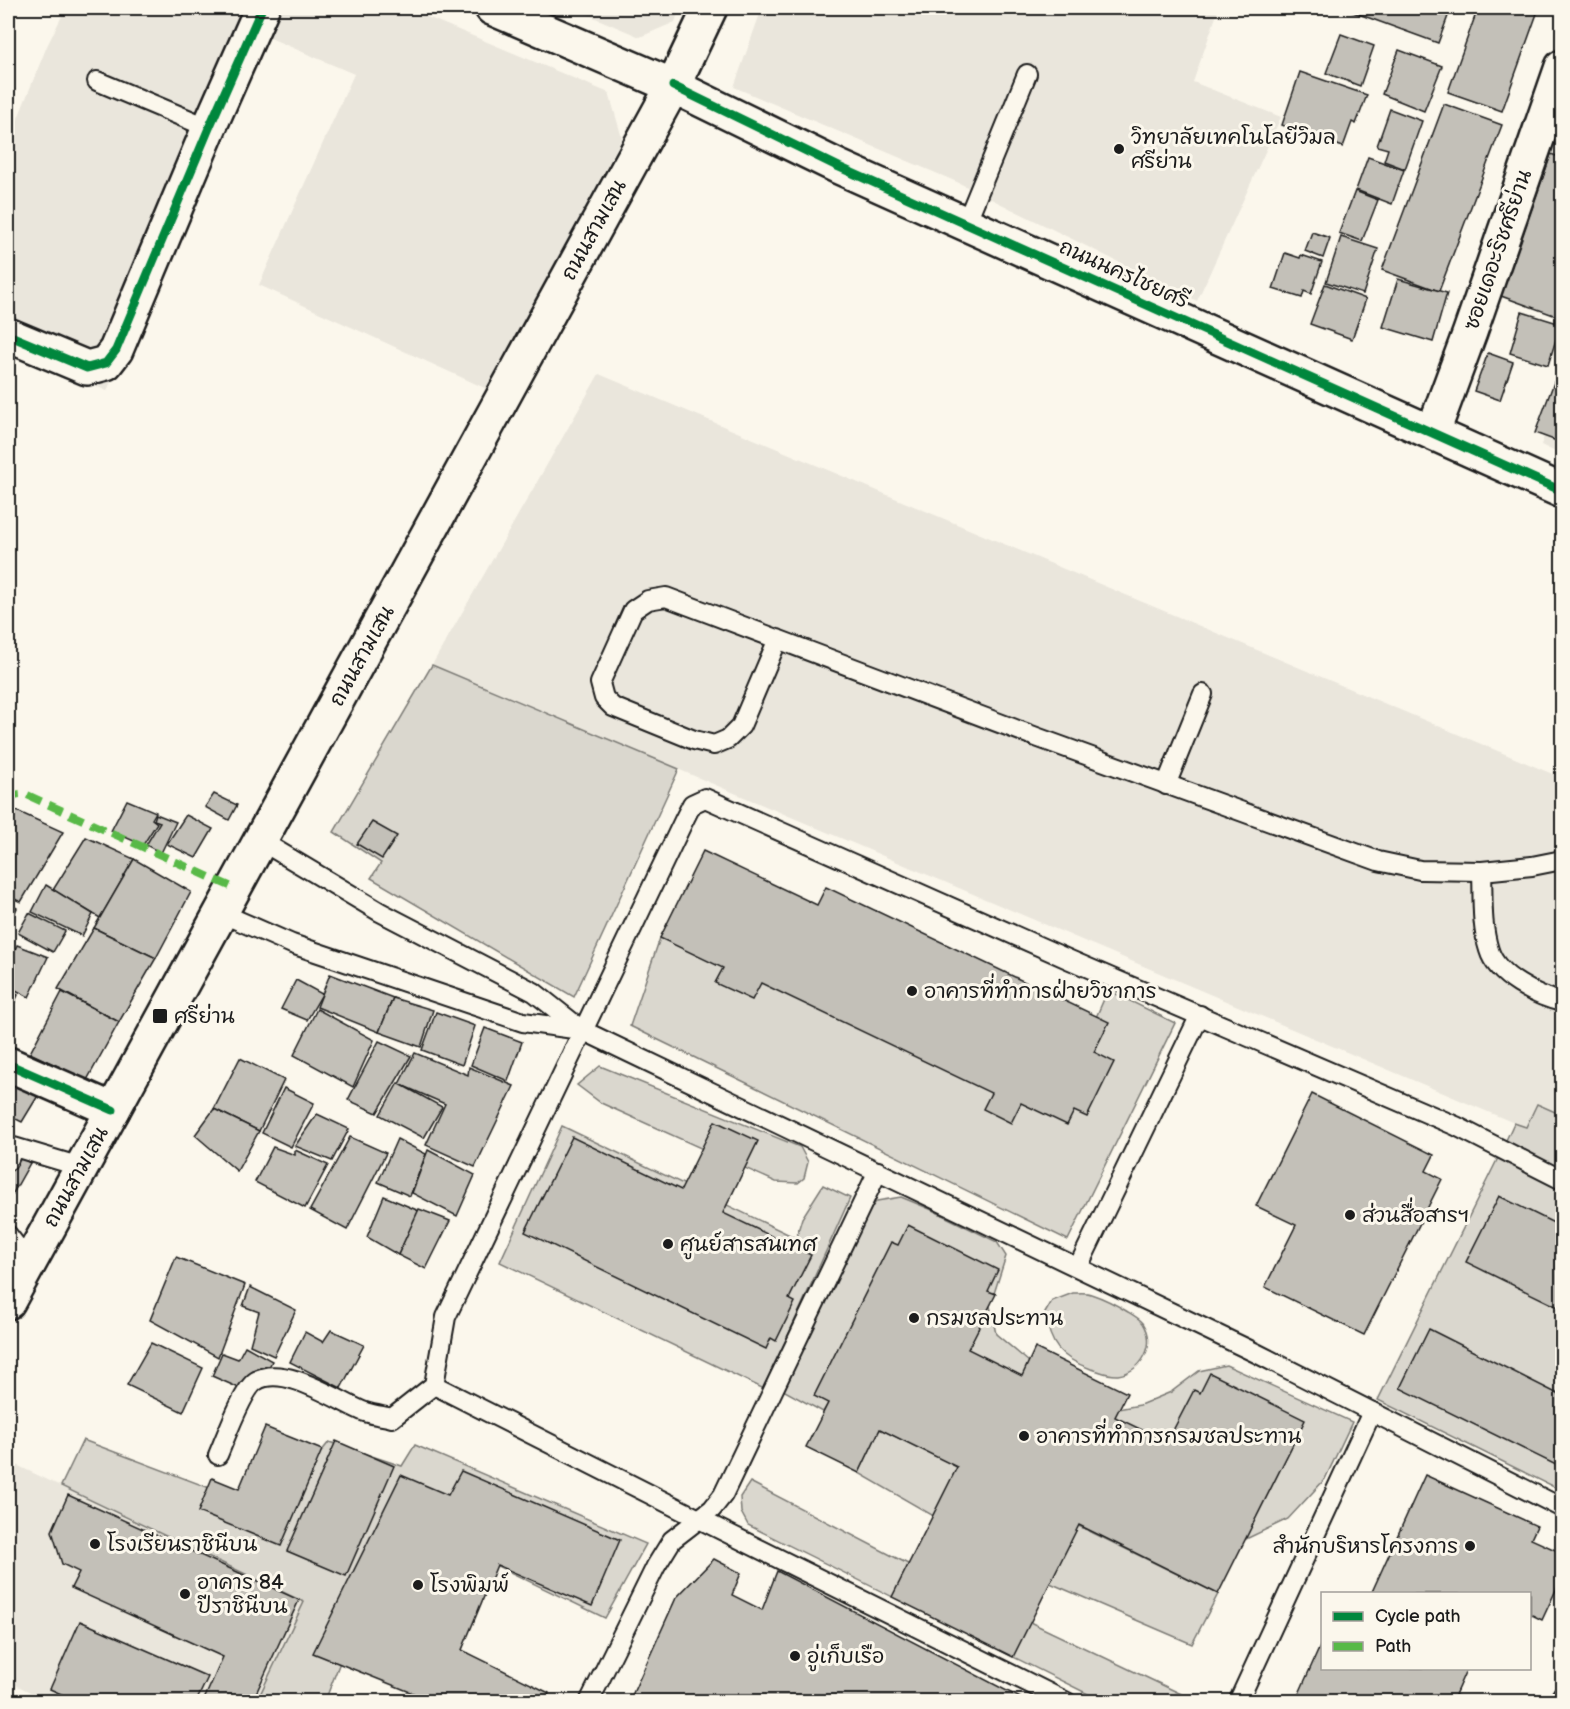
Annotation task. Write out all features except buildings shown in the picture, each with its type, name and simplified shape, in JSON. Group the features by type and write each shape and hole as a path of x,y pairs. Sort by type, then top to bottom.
{"street":[{"path":"8,335 87,368 106,363 116,350 262,8"},
{"name":"ถนนนครไชยศรี","path":"492,8 673,86 839,167 1563,491"},
{"name":"ถนนสามเสน","path":"8,1302 673,86 710,8"},
{"name":"ซอยเดอะริชศรีย่าน","path":"1433,432 1563,67"},
{"path":"8,1064 113,1110"}],"lane":[{"path":"966,223 1027,74"},
{"path":"97,81 209,128"},
{"path":"778,639 741,726 728,739 714,745 693,740 613,707 604,698 600,683 633,610 648,600 666,597 1378,861 1420,870 1482,872 1563,860"},
{"path":"1166,784 1203,694"},
{"path":"218,1455 244,1396 256,1381 272,1376 299,1380 366,1412 392,1418 434,1385 446,1317 692,804 705,798 1456,1126 1563,1180"},
{"path":"261,841 380,912 534,992 582,1030 1256,1353 1563,1508"},
{"path":"1482,872 1484,927 1489,953 1504,972 1518,982 1545,998 1563,1002"},
{"path":"221,913 292,944 523,1022 582,1030"},
{"path":"1078,1267 1200,1015"},
{"path":"10,1150 81,1167"},
{"path":"589,1701 656,1566 672,1540 712,1509 723,1495 878,1172"},
{"path":"8,1235 29,1262"},
{"path":"434,1385 1067,1701"},
{"path":"1238,1701 1372,1412"},
{"path":"1559,1701 1563,1695"}],"shaded area":[{"path":"66,8 406,8 609,93 622,138 487,389 259,285 354,74 263,35 230,105 107,391 8,347 8,143 47,46"},
{"path":"572,8 680,8 675,22 640,37"},
{"name":"วิทยาลัยเทคโนโลยีวิมล ศรีย่าน","path":"762,8 1219,8 1193,82 1281,117 1197,301 957,182 734,87"},
{"path":"599,374 1562,778 1562,1116 1537,1105 1526,1128 432,665"},
{"path":"1562,383 1562,455 1541,445"},
{"path":"432,665 679,769 574,997 371,878 381,863 334,832"},
{"path":"660,938 1058,1104 1108,990 1175,1023 1068,1240 630,1026"},
{"path":"600,1066 800,1147 808,1162 804,1178 798,1183 776,1182 601,1103 577,1085"},
{"path":"1537,1104 1562,1115 1562,1491 1378,1400 1514,1123 1526,1127"},
{"name":"ศูนย์สารสนเทศ","path":"562,1126 796,1238 802,1218 823,1185 850,1198 764,1389 500,1262"},
{"path":"901,1197 997,1242 1006,1256 990,1306 996,1334 1029,1362 1118,1409 1140,1405 1171,1392 1199,1371 1226,1365 1352,1422 1325,1479 1288,1519 1246,1539 1209,1484 881,1316 823,1412 783,1390 862,1218 877,1201"},
{"path":"1073,1293 1087,1293 1100,1298 1124,1309 1143,1323 1147,1331 1148,1348 1140,1363 1127,1373 1108,1374 1080,1365 1058,1349 1050,1334 1045,1313 1052,1301"},
{"path":"880,1429 1218,1594 1192,1644 1050,1583 859,1473"},
{"path":"83,1440 273,1512 329,1442 402,1466 415,1445 646,1544 605,1618 485,1560 395,1520 325,1701 257,1701 304,1602 61,1486"},
{"name":"โรงเรียนราชินีบน","path":"8,1461 304,1602 257,1701 48,1701 8,1681"},
{"path":"750,1482 908,1564 1196,1701 1102,1701 748,1525 741,1512 740,1497"}],"marked path":[{"path":"8,802 15,795 25,794 234,888"}],"cycle path":[{"path":"8,335 87,368 106,363 116,350 262,8"},
{"path":"673,86 839,167 1562,491"},
{"path":"8,1064 113,1110"}],"place":[{"name":"วิทยาลัยเทคโนโลยีวิมล ศรีย่าน","path":"1119,149"},
{"name":"อาคารที่ทำการฝ่ายวิชาการ","path":"912,991"},
{"name":"ศรีย่าน","path":"160,1016"},
{"name":"ส่วนสื่อสารฯ","path":"1350,1215"},
{"name":"ศูนย์สารสนเทศ","path":"668,1244"},
{"name":"กรมชลประทาน","path":"914,1318"},
{"name":"อาคารที่ทำการกรมชลประทาน","path":"1024,1436"},
{"name":"โรงเรียนราชินีบน","path":"95,1544"},
{"name":"สำนักบริหารโครงการ","path":"1470,1546"},
{"name":"โรงพิมพ์","path":"418,1585"},
{"name":"อาคาร 84 ปีราชินีบน","path":"185,1594"},
{"name":"อู่เก็บเรือ","path":"795,1656"}]}
